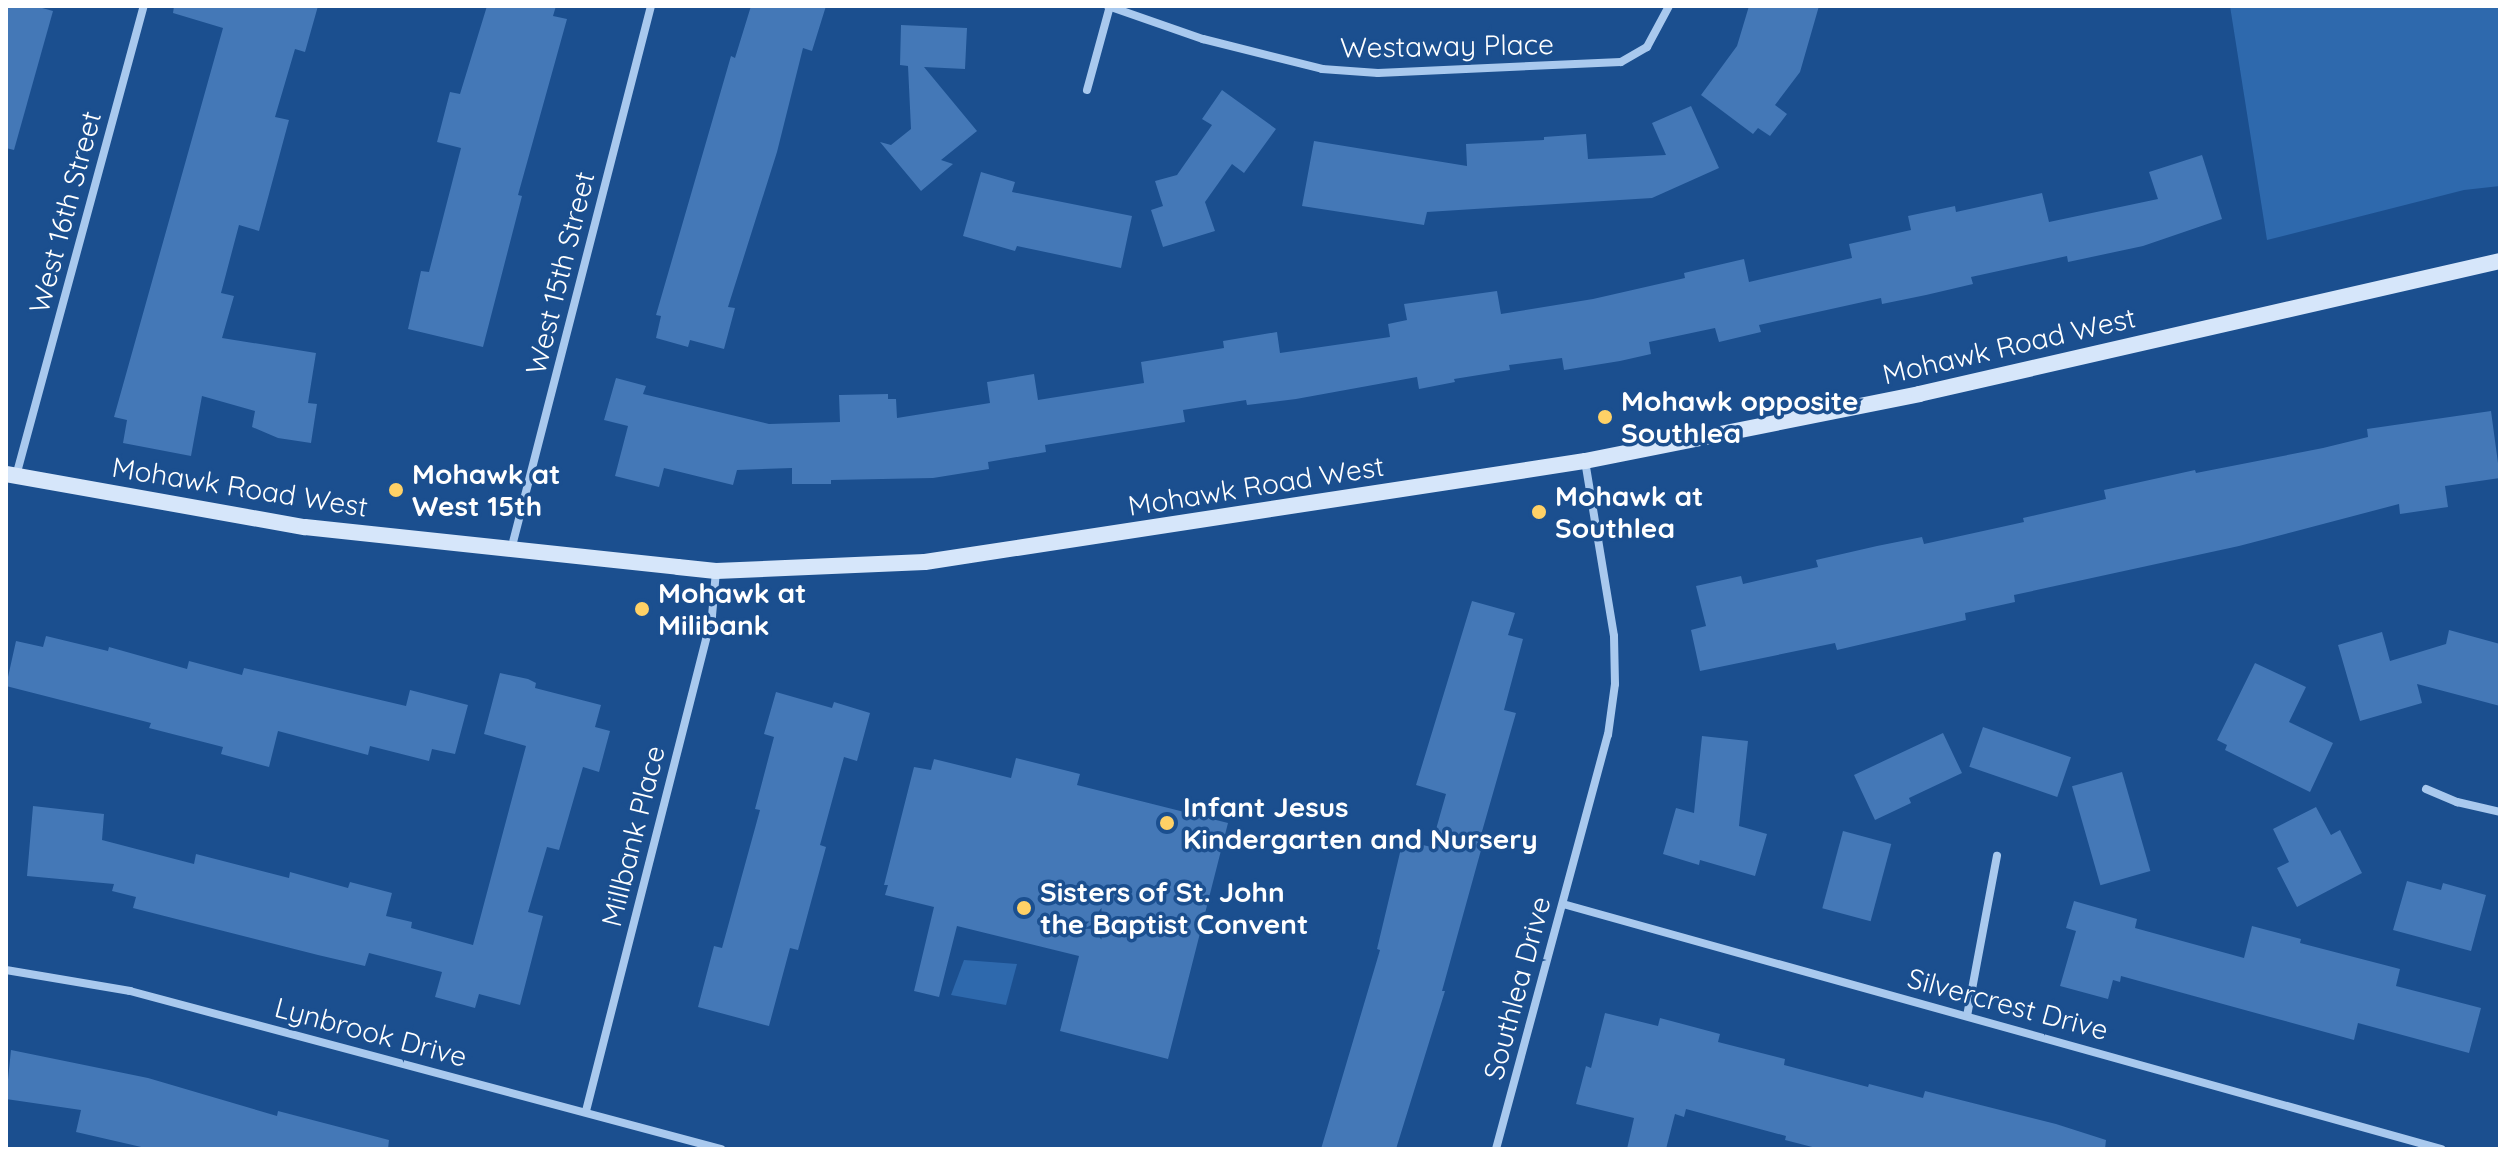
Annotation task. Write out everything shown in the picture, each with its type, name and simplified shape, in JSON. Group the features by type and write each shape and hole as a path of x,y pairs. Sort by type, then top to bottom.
{"main road":[{"name":"Mohawk Road West","path":"11,475 305,527 716,571 925,562 1585,461 1919,394 2500,261"}],"street":[{"name":"West 16th Street","path":"11,475 144,6"},
{"name":"West 15th Street","path":"511,550 651,6"},
{"name":"Westaway Place","path":"1087,90 1109,6 1203,39 1322,69 1378,73 1621,62 1647,47 1669,6"},
{"name":"Southlea Drive","path":"1496,1149 1608,735 1615,684 1614,636 1585,461"},
{"name":"Millbank Place","path":"586,1111 712,616 716,571"},
{"path":"2426,789 2457,802 2500,812"},
{"path":"1967,1016 1997,856"},
{"name":"Silvercrest Drive","path":"1563,904 2441,1149"},
{"name":"Lynbrook Drive","path":"6,970 130,991 721,1149"}],"shaded area":[{"path":"2230,6 2500,6 2500,186 2464,190 2267,240"},
{"path":"964,960 1017,964 1006,1005 951,995"}],"building":[{"path":"6,6 35,6 53,11 14,150 6,148"},
{"path":"174,6 318,6 305,52 295,49 275,117 289,120 259,231 239,225 221,293 234,296 222,338 316,353 308,403 317,404 311,443 278,438 252,427 255,411 202,396 191,456 123,443 127,420 114,417 223,28 173,13"},
{"path":"487,6 556,6 553,16 567,19 518,195 522,196 483,347 408,329 421,271 429,272 461,148 437,142 450,92 460,94"},
{"path":"751,6 826,6 812,51 803,48 777,152 728,307 735,308 724,349 690,340 688,347 656,338 661,316 656,315 731,56 735,58"},
{"path":"1749,6 1819,6 1800,72 1775,105 1787,114 1770,136 1758,128 1753,134 1701,95 1737,46"},
{"path":"901,25 967,28 965,69 924,67 977,131 941,160 953,164 921,191 880,142 891,145 911,129 908,66 900,65"},
{"path":"1222,90 1276,129 1244,173 1232,164 1205,202 1215,231 1163,247 1151,210 1163,206 1155,181 1177,175 1212,125 1202,119"},
{"path":"1691,106 1719,168 1652,198 1427,212 1424,225 1302,206 1314,141 1467,166 1466,144 1544,140 1544,137 1586,134 1588,159 1666,155 1652,123"},
{"path":"2202,155 2222,219 2143,246 2068,262 2067,256 1971,277 1973,284 1926,295 1882,304 1881,298 1759,325 1761,332 1719,342 1715,328 1649,342 1651,354 1620,361 1564,370 1562,358 1509,365 1510,370 1454,379 1455,382 1419,389 1417,377 1296,399 1247,405 1246,400 1183,410 1185,422 1045,445 1046,452 988,462 989,469 933,478 831,480 831,484 792,484 792,468 737,470 733,485 664,468 659,487 615,476 628,426 604,420 616,378 646,386 643,394 769,424 840,422 839,395 888,394 888,399 896,399 897,418 990,403 987,382 1034,374 1038,400 1144,383 1141,362 1224,348 1223,341 1277,332 1280,353 1390,337 1388,324 1407,320 1404,304 1497,291 1501,314 1593,299 1685,278 1684,273 1744,259 1749,282 1852,258 1849,244 1911,230 1908,216 1955,206 1956,212 2042,193 2049,222 2158,199 2149,172"},
{"path":"981,172 1015,182 1012,192 1132,216 1121,268 1017,246 1015,251 963,236"},
{"path":"2491,411 2500,478 2445,486 2448,507 2400,514 2399,504 2239,546 2014,595 2015,602 1965,613 1966,620 1837,650 1835,643 1700,671 1691,630 1706,626 1696,586 1741,576 1743,584 1818,567 1816,560 1877,546 1922,537 1924,544 2024,522 2023,518 2106,499 2104,490 2195,470 2196,473 2323,448 2368,437 2367,429"},
{"path":"1472,601 1515,613 1508,635 1523,639 1504,710 1516,713 1479,842 1483,843 1442,991 1445,991 1396,1149 1321,1149 1380,950 1377,949 1403,840 1431,847 1446,794 1416,785"},
{"path":"2449,630 2500,644 2500,706 2417,684 2422,703 2360,721 2338,645 2382,632 2390,661 2446,644"},
{"path":"46,636 108,651 109,647 187,669 189,661 242,675 244,668 406,706 410,690 468,705 455,754 432,749 429,761 370,746 368,755 278,731 269,767 221,754 223,747 149,728 151,723 6,686 16,641 43,647"},
{"path":"2255,663 2306,687 2289,722 2333,743 2310,792 2225,750 2227,745 2217,740"},
{"path":"500,673 528,679 536,683 535,688 601,705 595,727 610,731 599,772 583,767 559,850 547,847 528,912 543,916 520,1005 479,994 475,1008 435,997 442,972 369,953 365,966 133,908 136,897 112,891 114,884 27,876 33,806 104,814 102,840 194,864 196,854 289,878 290,872 348,888 350,882 392,893 386,916 412,922 411,928 473,945 526,746 484,734"},
{"path":"776,692 832,708 834,702 870,713 857,761 844,757 820,845 826,847 798,950 790,948 769,1026 698,1007 714,946 722,948 760,810 755,809 774,737 764,734"},
{"path":"1983,727 2071,757 2057,797 1969,767"},
{"path":"1943,733 1962,773 1909,798 1911,803 1875,820 1854,775"},
{"path":"1702,736 1748,741 1739,826 1767,834 1755,876 1700,860 1699,865 1663,854 1676,808 1694,813"},
{"name":"Sisters of St. John the Baptist Convent","path":"1016,758 1080,774 1077,785 1228,823 1168,1059 1060,1031 1079,956 957,926 939,997 914,991 934,907 885,895 888,885 884,885 914,767 931,770 934,759 1011,778"},
{"path":"2122,772 2150,871 2100,885 2072,786"},
{"path":"2316,807 2331,835 2340,830 2362,873 2297,907 2277,868 2289,862 2273,829"},
{"path":"1843,831 1891,844 1871,921 1822,908"},
{"path":"2407,881 2441,890 2443,883 2486,895 2471,951 2393,930"},
{"path":"2074,901 2137,919 2135,928 2244,958 2252,926 2301,939 2300,943 2400,969 2396,986 2481,1008 2469,1053 2358,1023 2354,1040 2121,976 2120,982 2113,980 2108,999 2060,986 2076,931 2066,928"},
{"path":"1605,1013 1658,1026 1660,1018 1720,1034 1718,1042 1785,1059 1784,1065 1868,1087 1869,1084 1923,1098 1925,1091 2056,1124 2106,1140 2105,1149 1820,1149 1785,1140 1786,1136 1686,1109 1684,1117 1675,1114 1666,1149 1627,1149 1634,1118 1576,1104 1586,1066 1591,1068"},
{"path":"11,1050 148,1078 277,1116 278,1111 389,1140 388,1149 150,1149 76,1132 81,1110 6,1099"}],"place":[{"name":"Mohawk opposite Southlea","path":"1605,417"},
{"name":"Mohawk at West 15th","path":"396,490"},
{"name":"Mohawk at Southlea","path":"1539,512"},
{"name":"Mohawk at Milibank","path":"642,609"},
{"name":"Infant Jesus Kindergarten and Nursery","path":"1167,823"},
{"name":"Sisters of St. John the Baptist Convent","path":"1024,908"}]}
